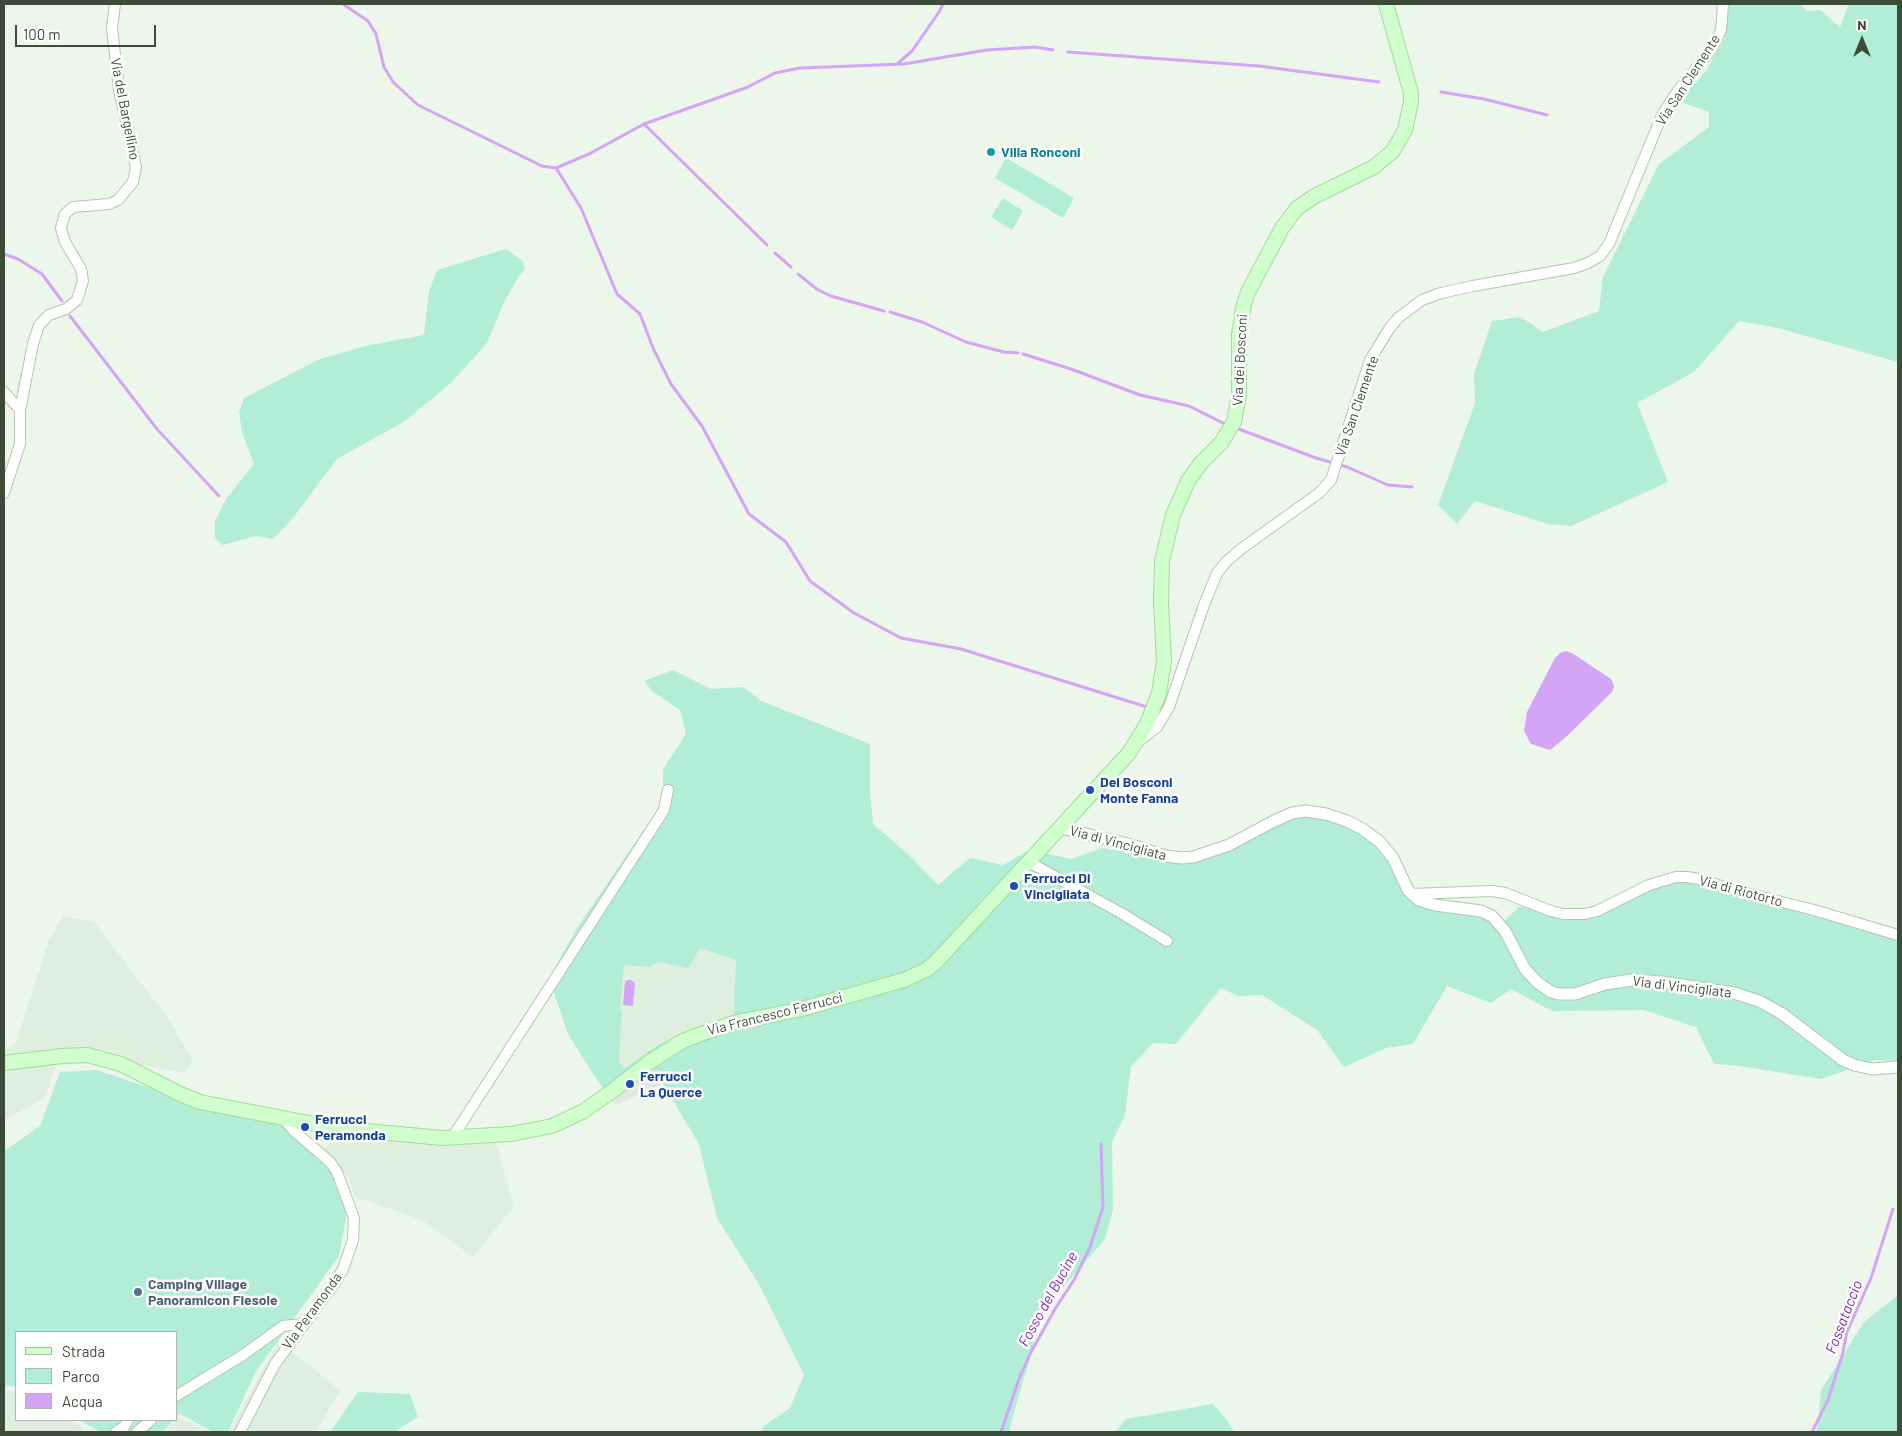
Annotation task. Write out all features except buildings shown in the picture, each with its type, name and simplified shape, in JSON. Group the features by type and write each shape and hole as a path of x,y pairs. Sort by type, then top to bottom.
{"main road":[{"name":"Via dei Bosconi","path":"1061,828 1138,742 1155,706 1163,672 1165,649 1160,575 1162,561 1180,495 1194,471 1221,443 1232,426 1239,396 1239,334 1244,304 1282,228 1304,202 1374,167 1385,159 1396,146 1405,130 1411,93 1386,4"},
{"name":"Via Francesco Ferrucci","path":"4,1063 75,1055 97,1057 121,1064 190,1098 338,1128 452,1138 518,1133 552,1126 598,1102 651,1061 683,1041 732,1023 802,1009 915,976 926,970 942,957 1061,828"}],"street":[{"name":"Via del Bargellino","path":"4,493 20,444 20,410 33,344 39,325 49,315 66,309 77,300 83,281 81,269 65,242 61,228 65,214 73,207 109,204 118,200 133,182 136,167 120,97 112,28 115,4"},
{"name":"Via San Clemente","path":"1138,742 1157,727 1169,707 1204,605 1218,573 1226,562 1327,486 1337,464 1370,360 1380,342 1398,318 1422,300 1441,293 1574,268 1600,256 1608,244 1662,115 1677,92 1711,50 1717,39 1723,20 1723,4"},
{"path":"4,392 20,410"},
{"path":"452,1138 664,810 668,790"},
{"name":"Via di Vincigliata","path":"1061,828 1132,845 1165,856 1182,858 1200,855 1229,845 1292,813 1326,814 1361,828 1380,842 1393,858 1411,894 1426,903 1481,911 1492,916 1505,931 1525,969 1537,982 1551,992 1575,994 1605,984 1632,980 1662,982 1734,993 1759,1001 1775,1009 1814,1036 1842,1060 1872,1069 1898,1067"},
{"path":"1029,862 1121,913 1166,941"},
{"name":"Via di Riotorto","path":"1411,894 1492,891 1504,893 1557,912 1585,914 1597,911 1649,885 1676,877 1699,878 1734,890 1814,910 1898,935"},
{"name":"Via Peramonda","path":"240,1432 274,1364 325,1297 343,1269 353,1240 354,1218 340,1179 330,1162 294,1131 283,1118"},
{"path":"178,1395 243,1354 282,1326 303,1324"},
{"path":"116,1432 124,1427 127,1421"},
{"path":"137,1432 150,1421"}],"shaded area":[{"path":"63,916 94,922 169,1019 192,1059 185,1073 122,1061 56,1065 45,1098 4,1120 4,1051 16,1042 50,937"},
{"path":"700,948 737,960 734,1016 694,1028 659,1044 605,1086 601,962"},
{"path":"651,1065 663,1084 616,1105 609,1096"},
{"path":"337,1133 495,1139 514,1206 473,1257 422,1220 355,1197 349,1179 324,1149"},
{"path":"279,1340 340,1391 316,1432 229,1432"},
{"path":"4,1390 15,1392 15,1421 72,1421 82,1427 85,1432 4,1432"},
{"path":"178,1418 209,1432 165,1432 175,1421 178,1421"}],"green space":[{"path":"1729,4 1800,4 1807,11 1820,10 1840,27 1849,4 1898,4 1898,362 1778,328 1739,321 1694,372 1637,403 1668,482 1571,526 1548,524 1475,501 1457,524 1438,505 1475,403 1474,374 1492,321 1521,317 1543,332 1599,311 1603,277 1659,164 1709,127 1709,112 1679,101 1706,71 1725,38"},
{"path":"1006,158 1074,198 1063,218 995,178"},
{"path":"1003,198 1023,211 1012,230 991,217"},
{"path":"506,249 523,261 525,269 504,302 487,343 451,383 405,421 337,459 293,518 273,539 256,536 222,545 215,538 215,521 226,499 254,464 242,432 239,412 244,398 320,359 365,346 424,335 429,291 437,270"},
{"path":"673,670 711,689 744,687 761,701 870,744 870,791 873,824 908,854 938,885 970,858 1003,865 1029,850 1071,859 1102,848 1180,859 1294,817 1314,815 1354,828 1381,849 1417,904 1427,909 1483,916 1498,927 1520,906 1557,917 1585,919 1598,915 1655,887 1669,883 1691,882 1898,940 1898,1061 1875,1060 1821,1079 1740,1066 1714,1064 1696,1027 1644,1010 1552,1011 1511,989 1491,1003 1447,986 1413,1044 1386,1048 1344,1067 1317,1030 1262,995 1238,996 1221,988 1176,1044 1153,1043 1131,1067 1125,1115 1112,1142 1113,1210 1105,1239 1033,1322 1034,1346 1009,1432 760,1432 764,1426 790,1408 804,1375 760,1286 717,1218 699,1144 663,1084 616,1105 595,1077 568,1034 549,978 577,928 663,802 663,769 686,734 680,710 652,691 644,681","holes":["700,948 736,960 734,1016 694,1028 659,1044 624,1069 620,1063 619,1055 624,965 650,967 659,962 689,968"]},
{"path":"97,1070 197,1104 283,1126 328,1165 347,1212 339,1256 255,1373 228,1432 213,1432 180,1414 178,1416 178,1331 15,1331 15,1387 4,1385 4,1151 40,1126 60,1072"},
{"path":"1898,1295 1898,1432 1817,1432 1821,1390 1864,1322"},
{"path":"358,1392 410,1394 418,1417 397,1430 397,1432 330,1432"},
{"path":"1213,1404 1227,1420 1234,1432 1115,1432 1126,1419"},
{"path":"81,1421 173,1421 162,1432 101,1432"}],"water":[{"path":"1565,651 1572,653 1611,679 1614,686 1612,692 1550,750 1531,744 1524,731 1527,712 1555,658"},
{"path":"628,980 635,983 633,1006 623,1005 625,982"}],"waterway":[{"path":"343,4 368,21 376,34 384,67 393,82 418,105 542,166 556,168 589,154 644,124 748,87 775,73 800,68 904,64 987,50 1035,47 1053,50"},
{"path":"897,64 912,51 943,4"},
{"path":"1068,52 1259,66 1379,82"},
{"path":"1441,92 1484,99 1547,115"},
{"path":"644,124 767,245"},
{"path":"556,168 581,208 617,294 640,314 653,348 671,384 702,426 749,514 786,542 810,581 854,613 901,638 961,649 1147,707"},
{"path":"775,253 791,267"},
{"path":"4,254 18,259 42,274 62,301"},
{"path":"798,274 818,290 831,296 884,311"},
{"path":"890,312 922,322 966,342 1004,352 1018,353"},
{"path":"70,316 157,429 219,496"},
{"path":"1023,354 1071,369 1140,395 1189,406 1227,425"},
{"path":"1236,428 1316,458 1347,467 1388,485 1412,487"},
{"name":"Fosso del Bucine","path":"1001,1432 1019,1379 1030,1354 1055,1309 1074,1280 1090,1247 1103,1207 1101,1144"},
{"name":"Fossataccio","path":"1812,1432 1828,1400 1842,1356 1847,1332 1871,1278 1893,1209"}],"place":[{"name":"Villa Ronconi","path":"991,152"},
{"name":"Dei Bosconi Monte Fanna","path":"1090,790"},
{"name":"Ferrucci Di Vincigliata","path":"1014,886"},
{"name":"Ferrucci La Querce","path":"630,1084"},
{"name":"Ferrucci Peramonda","path":"305,1127"},
{"name":"Camping Village Panoramicon Fiesole","path":"138,1292"}]}
